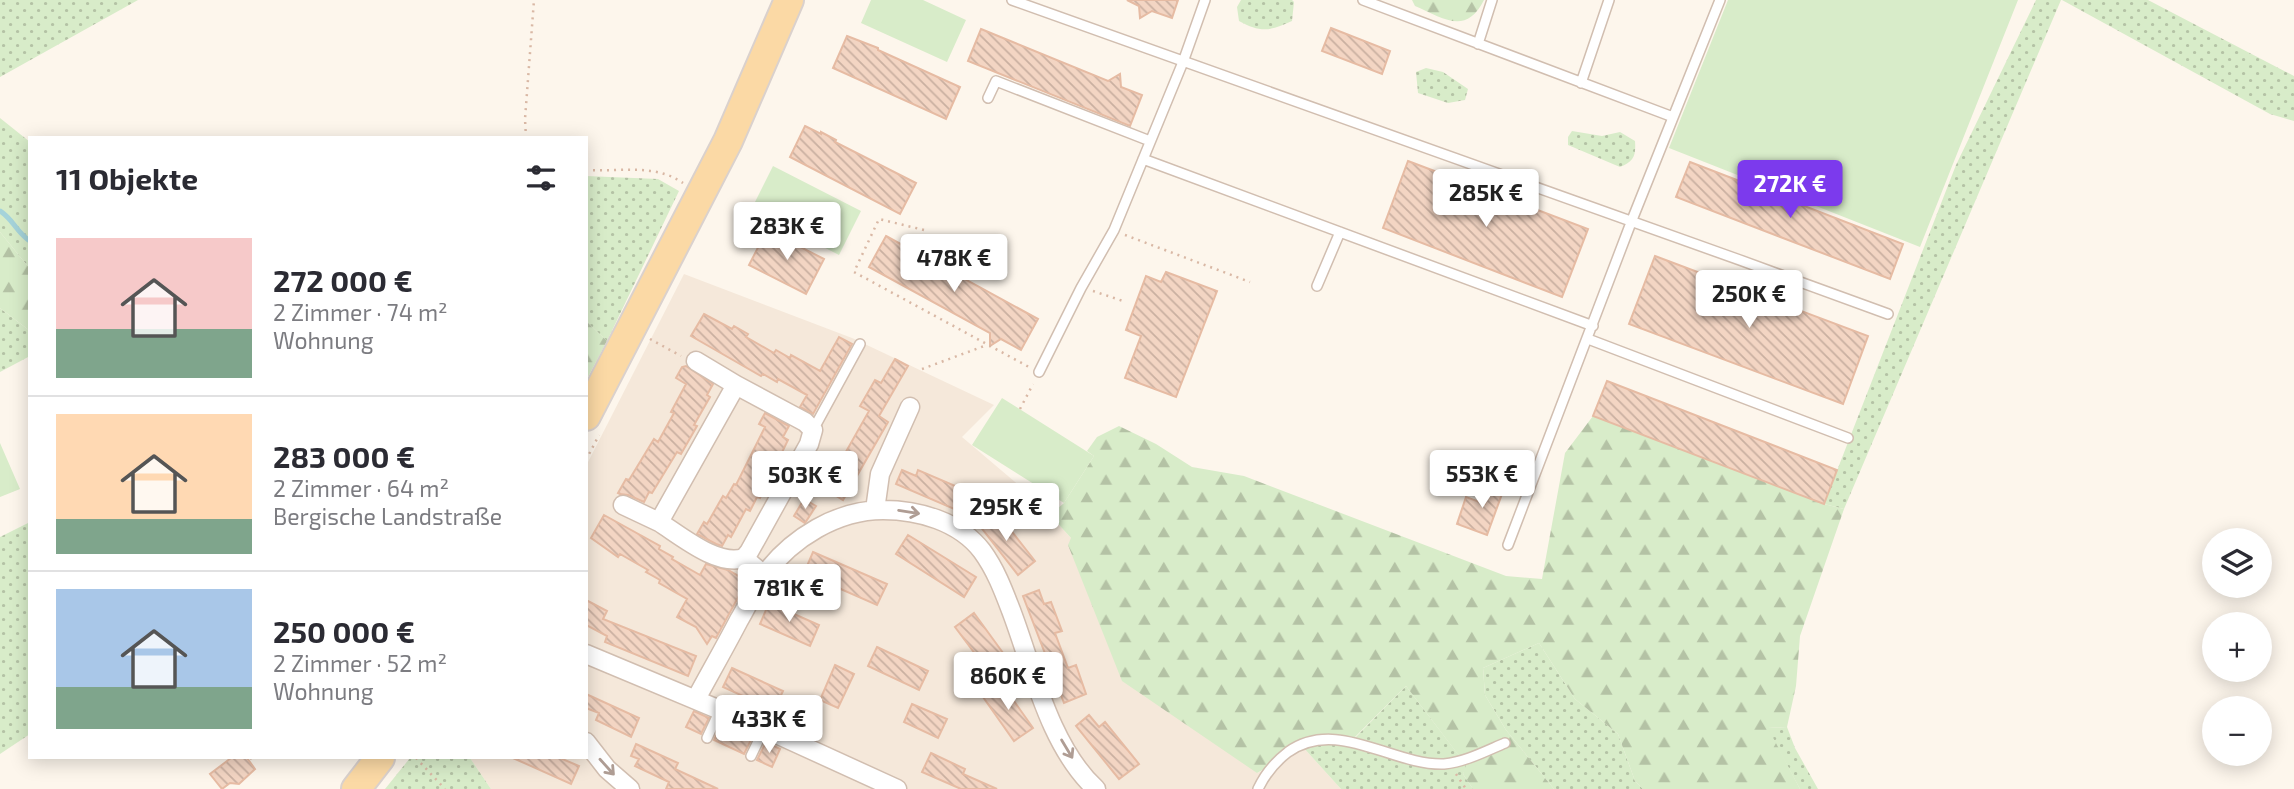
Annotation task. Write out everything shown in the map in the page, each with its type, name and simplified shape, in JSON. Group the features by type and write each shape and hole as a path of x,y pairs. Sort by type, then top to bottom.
{"main road":[{"path":"588,412 702,192 754,84 789,0"},
{"path":"356,789 379,759"}],"street":[{"path":"623,505 659,522 722,559 734,561 744,558 809,443 813,430 805,422 696,361"},
{"path":"659,522 736,385"},
{"path":"875,510 880,474 910,408"},
{"path":"696,699 764,575 786,550 823,524 875,510 907,510 937,519 981,549 1002,586 1042,703 1064,747 1096,789"},
{"path":"744,558 764,575"},
{"path":"588,655 696,699 897,789"},
{"path":"588,744 607,769 630,789"},
{"path":"851,789 860,772"}],"lane":[{"path":"1012,0 1632,220 1888,314"},
{"path":"1039,372 1114,230 1205,0"},
{"path":"1363,0 1673,117"},
{"path":"1478,44 1492,0"},
{"path":"1581,83 1609,0"},
{"path":"1508,545 1632,220 1720,0"},
{"path":"988,97 996,81 1150,141"},
{"path":"1143,159 1593,326"},
{"path":"1317,286 1340,232"},
{"path":"1588,339 1847,438"},
{"path":"813,430 860,344"},
{"path":"707,738 720,710"},
{"path":"751,756 764,729"},
{"path":"1258,789 1283,756 1303,744 1321,739 1347,741 1420,762 1446,764 1505,743"}],"path":[{"path":"526,136 534,0"},
{"path":"588,170 648,169 672,175 702,192"},
{"path":"924,230 879,219 854,272 1018,361"},
{"path":"1114,230 1250,282"},
{"path":"1081,288 1126,302"},
{"path":"649,338 695,363 696,361"},
{"path":"922,369 987,345"},
{"path":"1020,409 1039,372"},
{"path":"417,759 445,789"}],"shaded area":[{"path":"684,274 852,338 994,405 962,437 1035,499 1071,538 1257,773 1302,746 1341,789 491,789 471,759 588,759 588,462"}],"green space":[{"path":"0,0 138,0 0,77"},
{"path":"871,0 923,0 966,20 947,62 861,23"},
{"path":"1241,0 1292,0 1292,21 1266,29 1247,25 1239,21 1237,7"},
{"path":"1412,0 1484,0 1470,18 1453,21 1415,6"},
{"path":"1728,0 2018,0 1920,247 1669,148"},
{"path":"2036,0 2061,0 1844,509 1824,504 1956,165"},
{"path":"2062,0 2148,0 2294,76 2294,121 2270,114"},
{"path":"1426,68 1443,72 1468,89 1465,100 1448,103 1418,93 1416,72"},
{"path":"0,118 28,140 28,267 0,232"},
{"path":"1572,131 1602,136 1620,132 1635,141 1633,157 1620,167 1568,145 1568,137"},
{"path":"773,166 861,211 839,255 751,210"},
{"path":"588,176 658,179 679,191 607,341 588,323"},
{"path":"0,232 28,267 28,329 0,308"},
{"path":"0,308 28,329 28,357 0,372"},
{"path":"588,323 607,341 588,377"},
{"path":"1002,398 1094,456 1064,503 972,445"},
{"path":"1593,416 1824,504 1844,509 1800,636 1796,686 1787,727 1768,728 1800,789 1643,789 1635,781 1618,734 1575,699 1539,643 1483,668 1485,695 1506,730 1554,789 1473,789 1463,774 1466,765 1406,686 1353,739 1321,738 1257,773 1122,681 1068,545 1071,538 1050,515 1064,503 1094,456 1087,451 1097,437 1119,426 1156,444 1192,467 1244,476 1506,576 1542,579 1565,453"},
{"path":"0,443 20,489 0,497"},
{"path":"28,523 28,735 0,754 0,537"},
{"path":"1539,643 1575,699 1618,734 1635,781 1643,789 1554,789 1506,730 1485,695 1483,668"},
{"path":"1406,686 1467,766 1463,774 1473,789 1341,789 1302,746 1353,740"},
{"path":"1787,727 1795,748 1818,789 1800,789 1767,728"},
{"path":"409,759 471,759 491,789 385,789"}],"building":[{"path":"1127,0 1178,0 1172,18 1152,11 1140,18 1139,6"},
{"path":"1331,28 1390,51 1382,74 1322,51"},
{"path":"981,29 1108,81 1120,74 1121,87 1142,95 1130,126 968,61"},
{"path":"847,36 960,87 946,119 833,68"},
{"path":"805,126 916,183 900,214 790,157"},
{"path":"1408,161 1588,229 1562,297 1383,228"},
{"path":"1690,162 1903,244 1890,279 1676,197"},
{"path":"767,230 824,259 806,294 749,265"},
{"path":"886,236 1038,319 1021,350 1001,339 990,346 990,333 869,267"},
{"path":"1655,256 1868,336 1843,404 1629,324"},
{"path":"1166,272 1217,291 1176,397 1125,378 1141,336 1126,330 1146,276 1161,282"},
{"path":"704,314 732,329 734,326 748,334 746,337 774,353 776,350 790,358 791,355 820,371 839,337 852,344 813,414 800,407 807,395 778,379 777,382 763,374 761,376 691,336"},
{"path":"895,359 908,366 879,416 888,422 843,500 825,489 869,411 860,406 875,380 881,383"},
{"path":"686,366 713,384 707,395 710,397 694,425 697,426 681,454 677,452 644,502 618,493 654,439 658,442 674,413 671,412 686,384 676,378 682,367"},
{"path":"1607,381 1837,470 1824,504 1593,416"},
{"path":"765,413 789,426 783,437 788,440 760,498 757,497 750,511 746,509 731,537 728,535 722,546 716,544 697,534 704,522 707,524 723,496 726,498 734,484 736,485 765,427 759,424"},
{"path":"902,470 916,476 918,470 967,491 959,511 896,484"},
{"path":"1496,479 1506,483 1487,535 1457,524 1466,497 1485,504"},
{"path":"804,499 816,506 805,523 794,516"},
{"path":"987,512 997,523 1002,519 1035,561 1018,575 976,521"},
{"path":"604,515 660,546 659,549 673,557 672,559 700,575 706,564 728,570 747,581 716,638 712,636 707,644 696,627 677,617 687,599 659,583 660,580 646,572 648,570 620,554 618,557 591,538"},
{"path":"908,535 976,577 964,597 896,554"},
{"path":"813,552 887,584 877,605 804,573"},
{"path":"1039,590 1044,604 1051,602 1062,631 1055,633 1068,668 1076,665 1086,694 1064,703 1023,596"},
{"path":"588,601 607,611 603,619 696,656 688,676 605,642 607,636 588,626"},
{"path":"769,603 819,625 810,646 760,624"},
{"path":"974,613 1006,657 988,671 955,627"},
{"path":"877,647 928,671 919,690 868,666"},
{"path":"835,665 854,674 838,708 820,700"},
{"path":"732,668 783,691 774,710 723,687"},
{"path":"1002,684 1033,728 1014,741 983,697"},
{"path":"588,695 639,718 631,737 596,720 599,713 588,709"},
{"path":"912,704 947,719 938,738 904,722"},
{"path":"694,711 709,718 701,734 686,727"},
{"path":"1089,715 1099,727 1105,722 1139,764 1119,779 1076,726"},
{"path":"722,723 753,736 744,754 714,740"},
{"path":"766,742 780,749 772,767 757,760"},
{"path":"636,744 678,763 675,769 718,789 666,789 669,782 635,766 639,759 631,756"},
{"path":"931,753 965,769 963,774 997,789 961,789 922,772"},
{"path":"230,759 248,759 255,769 239,784 230,783 222,789 210,774"},
{"path":"515,759 562,759 579,766 571,784"}],"waterway":[{"path":"0,211 28,239"}]}
